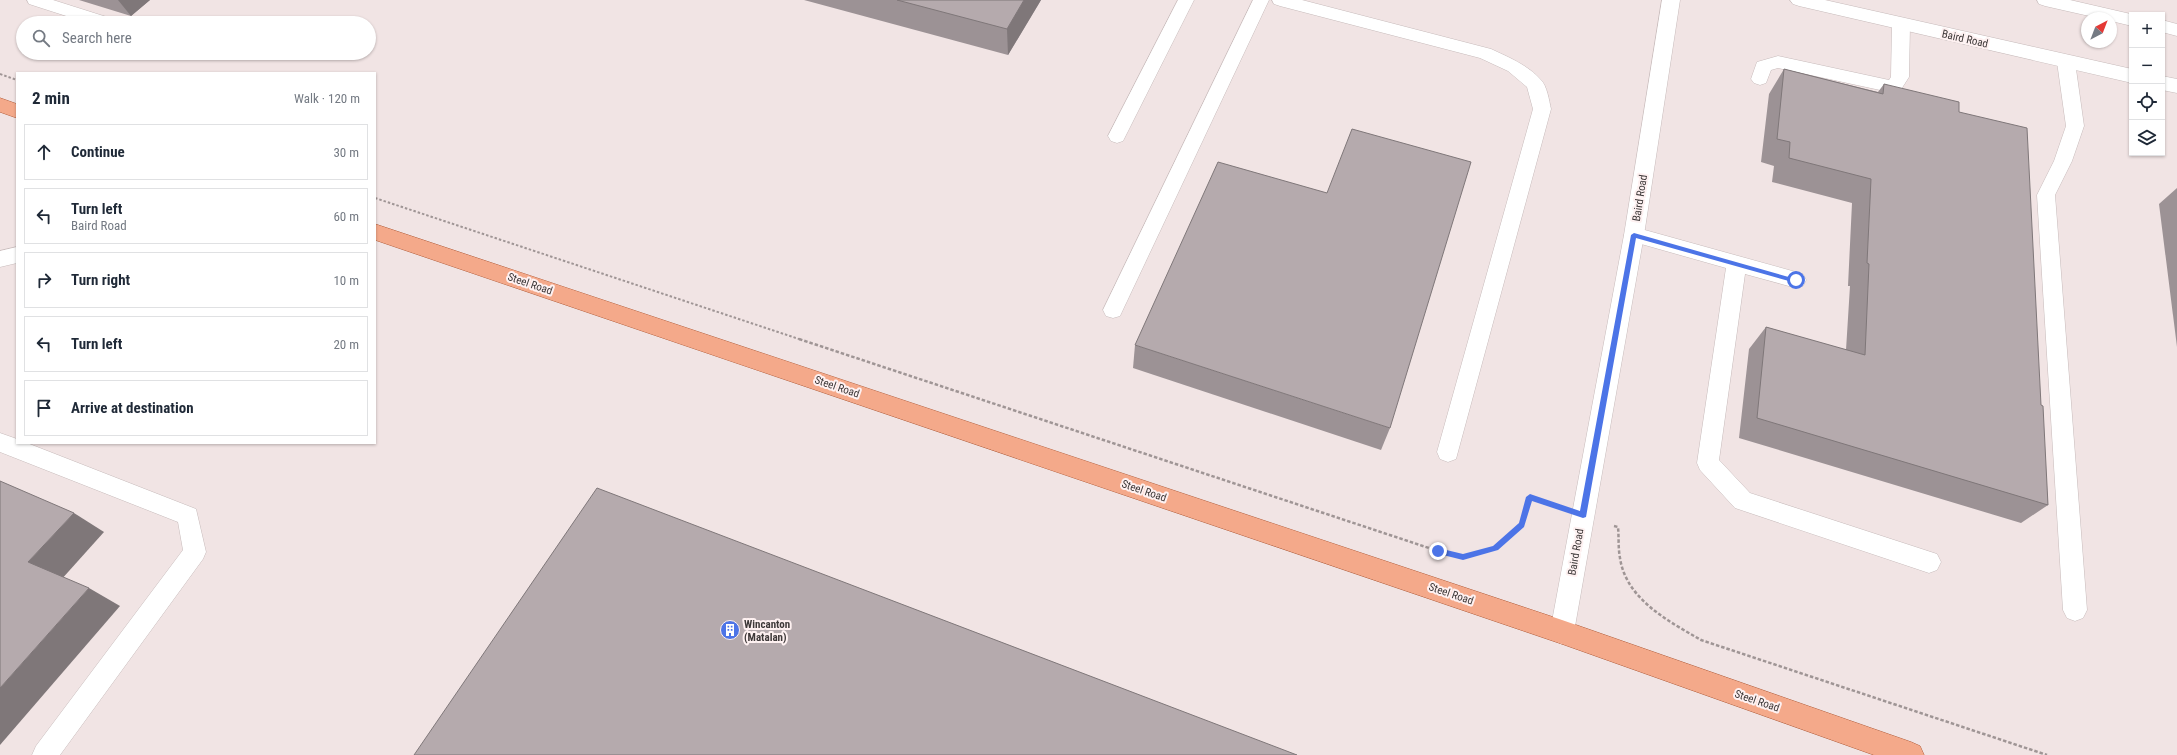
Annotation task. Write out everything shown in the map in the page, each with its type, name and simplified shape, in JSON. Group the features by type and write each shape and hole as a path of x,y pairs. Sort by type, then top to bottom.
{"main road":[{"path":"0,105 16,111"},
{"name":"Steel Road","path":"376,232 1562,632 1911,755"}],"street":[{"name":"Baird Road","path":"1562,632 1634,235 1671,0"},
{"name":"Baird Road","path":"1799,0 2129,75"},
{"path":"2165,84 2177,86"}],"lane":[{"path":"34,0 85,16"},
{"path":"1118,136 1186,0"},
{"path":"1113,310 1261,0"},
{"path":"1280,0 1485,53 1514,67 1535,84 1542,109 1448,452"},
{"path":"2044,0 2129,19"},
{"path":"1760,79 1763,66 1778,62 1894,87 1900,77 1901,24"},
{"path":"2165,27 2177,30"},
{"path":"2066,62 2075,126 2063,161 2046,195 2076,610"},
{"path":"1634,235 1796,280"},
{"path":"0,259 16,255"},
{"path":"1736,264 1708,463 1743,501 1929,562"},
{"path":"0,442 188,516 195,552 45,755"}],"path":[{"path":"0,74 16,80"},
{"path":"376,198 1438,551 1463,557 1495,548 1522,524 1530,497 1618,527 1620,559 1631,586 1659,616 1701,640 2047,755"}],"building":[{"path":"897,0 1024,0 1007,29"},
{"path":"1784,69 1883,94 1884,84 1959,102 1959,112 2027,128 2041,405 2043,406 2048,505 1757,418 1766,327 1865,355 1871,179 1789,158 1790,142 1777,139"},
{"path":"1352,129 1471,162 1390,428 1135,345 1218,162 1327,193"},
{"path":"0,481 74,513 28,562 89,588 0,688"},
{"name":"Wincanton (Matalan)","path":"597,488 1297,755 414,755"}],"place":[{"name":"Wincanton (Matalan)","path":"730,630"}],"route":[{"path":"1438,551 1463,557 1495,548 1522,524 1530,497 1583,515 1634,235 1796,280"}]}
